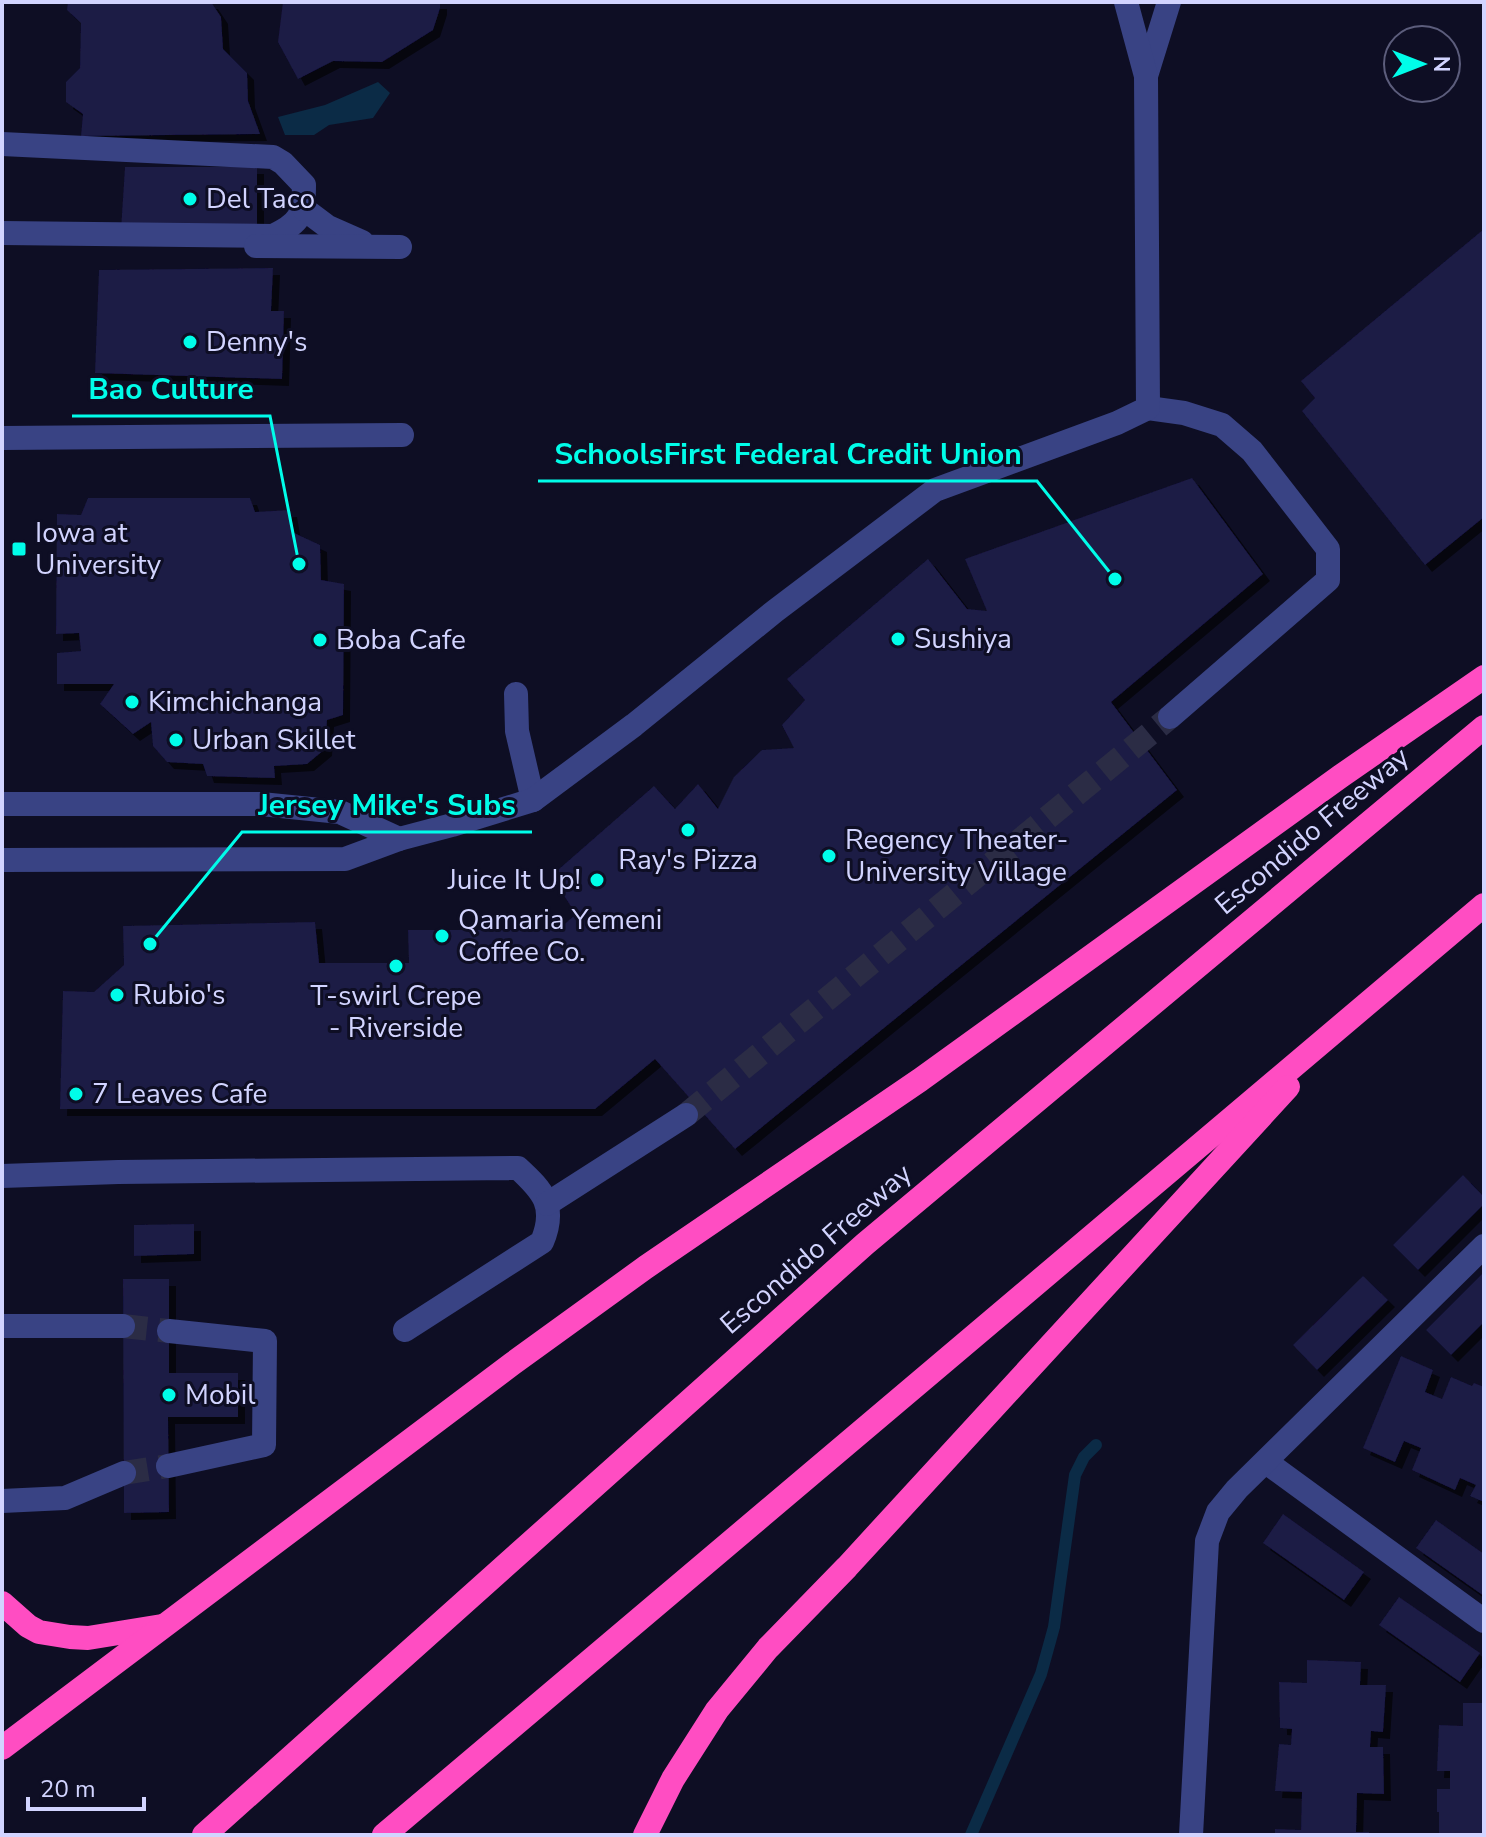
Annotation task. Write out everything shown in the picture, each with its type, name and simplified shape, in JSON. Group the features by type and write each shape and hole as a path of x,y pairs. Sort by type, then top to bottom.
{"highway":[{"path":"2,1748 500,1373 646,1267 920,1080 1341,776 1484,677"},
{"name":"Escondido Freeway","path":"204,1835 865,1244 1484,727"},
{"path":"384,1835 1484,905"},
{"path":"645,1835 673,1779 717,1710 768,1648 857,1556 1358,1011"},
{"path":"2,1603 39,1632 70,1637 88,1638 165,1626"}],"lane":[{"path":"1126,2 1146,76 1148,408"},
{"path":"1146,76 1169,2"},
{"path":"2,144 273,157 304,185 304,209 290,227 273,236 2,233"},
{"path":"304,209 328,227 371,247"},
{"path":"2,245 400,247"},
{"path":"2,860 345,859 399,839 533,800 935,490 1117,423 1148,408 1184,413 1222,425 1252,451 1328,549 1328,580 1170,717"},
{"path":"2,438 402,435"},
{"path":"516,694 517,731 533,800"},
{"path":"2,804 261,804 340,812 399,839"},
{"path":"547,1204 686,1115"},
{"path":"2,1176 518,1168 538,1186 547,1204 548,1229 542,1242 405,1330"},
{"path":"1191,1835 1207,1541 1218,1512 1237,1489 1484,1246"},
{"path":"2,1326 123,1326"},
{"path":"168,1466 264,1445 265,1341 169,1331"},
{"path":"1266,1462 1484,1621"},
{"path":"2,1501 65,1498 124,1473"}],"water":[{"path":"378,82 390,93 373,118 329,125 314,135 285,135 278,117 325,105"}],"building":[{"path":"68,2 211,2 221,17 223,49 247,73 248,101 260,134 81,136 83,114 66,102 66,82 80,68 81,23 67,10"},
{"path":"283,2 440,2 440,8 433,30 382,62 333,61 298,79 278,42"},
{"name":"Del Taco","path":"125,167 257,167 257,230 121,230"},
{"path":"1484,229 1484,517 1425,565 1302,411 1315,398 1301,381"},
{"name":"Denny's","path":"273,268 271,311 284,311 282,379 95,373 99,270"},
{"path":"1192,478 1263,574 1111,702 1177,790 735,1149 655,1059 595,1109 60,1109 63,991 94,992 124,965 123,926 315,922 319,963 409,963 408,930 558,930 576,914 551,876 654,786 675,809 698,784 718,809 734,777 762,750 794,748 782,725 805,700 787,679 928,559 967,609 987,611 965,559"},
{"path":"88,498 250,498 255,512 290,510 294,533 320,545 321,580 344,584 343,715 327,720 325,749 307,764 274,766 275,778 207,776 203,764 167,762 153,746 151,722 133,734 100,704 114,684 57,684 57,653 81,651 79,633 56,634 57,514 81,515"},
{"path":"1463,1175 1484,1197 1484,1204 1418,1270 1393,1245"},
{"path":"194,1224 194,1254 134,1256 134,1225"},
{"path":"1484,1272 1484,1322 1451,1355 1426,1330"},
{"path":"1363,1276 1388,1300 1317,1370 1293,1345"},
{"path":"123,1279 169,1279 169,1373 238,1373 238,1417 168,1417 169,1512 124,1513"},
{"path":"1401,1356 1433,1370 1425,1392 1442,1399 1451,1377 1472,1386 1474,1383 1484,1387 1484,1502 1470,1496 1476,1485 1460,1478 1455,1490 1412,1470 1421,1448 1404,1441 1395,1462 1363,1448"},
{"path":"1283,1514 1364,1572 1344,1600 1263,1543"},
{"path":"1436,1520 1484,1554 1484,1596 1416,1548"},
{"path":"1399,1597 1480,1653 1460,1682 1379,1625"},
{"path":"1307,1660 1361,1662 1360,1685 1386,1685 1383,1732 1371,1731 1370,1747 1383,1747 1384,1794 1357,1793 1356,1832 1369,1832 1369,1835 1275,1835 1275,1829 1301,1830 1302,1792 1275,1791 1279,1744 1291,1745 1292,1729 1280,1728 1279,1682 1307,1683"},
{"path":"1463,1703 1484,1703 1484,1835 1439,1834 1437,1789 1450,1789 1450,1771 1437,1771 1439,1725 1463,1726"}],"waterway":[{"path":"971,1835 1041,1674 1054,1627 1075,1475 1084,1457 1096,1445"}],"tunnel":[{"path":"686,1115 1170,717"},
{"path":"123,1326 169,1331"},
{"path":"124,1473 168,1466"}],"place":[{"name":"Del Taco","path":"190,199"},
{"name":"Denny's","path":"190,342"},
{"name":"Iowa at University","path":"19,549"},
{"name":"Bao Culture","path":"299,564"},
{"name":"SchoolsFirst Federal Credit Union","path":"1115,579"},
{"name":"Sushiya","path":"898,639"},
{"name":"Boba Cafe","path":"320,640"},
{"name":"Kimchichanga","path":"132,702"},
{"name":"Urban Skillet","path":"176,740"},
{"name":"Ray's Pizza","path":"688,830"},
{"name":"Regency Theater- University Village","path":"829,856"},
{"name":"Juice It Up!","path":"597,880"},
{"name":"Qamaria Yemeni Coffee Co.","path":"442,936"},
{"name":"Jersey Mike's Subs","path":"150,944"},
{"name":"T-swirl Crepe - Riverside","path":"396,966"},
{"name":"Rubio's","path":"117,995"},
{"name":"7 Leaves Cafe","path":"76,1094"},
{"name":"Mobil","path":"169,1395"}]}
